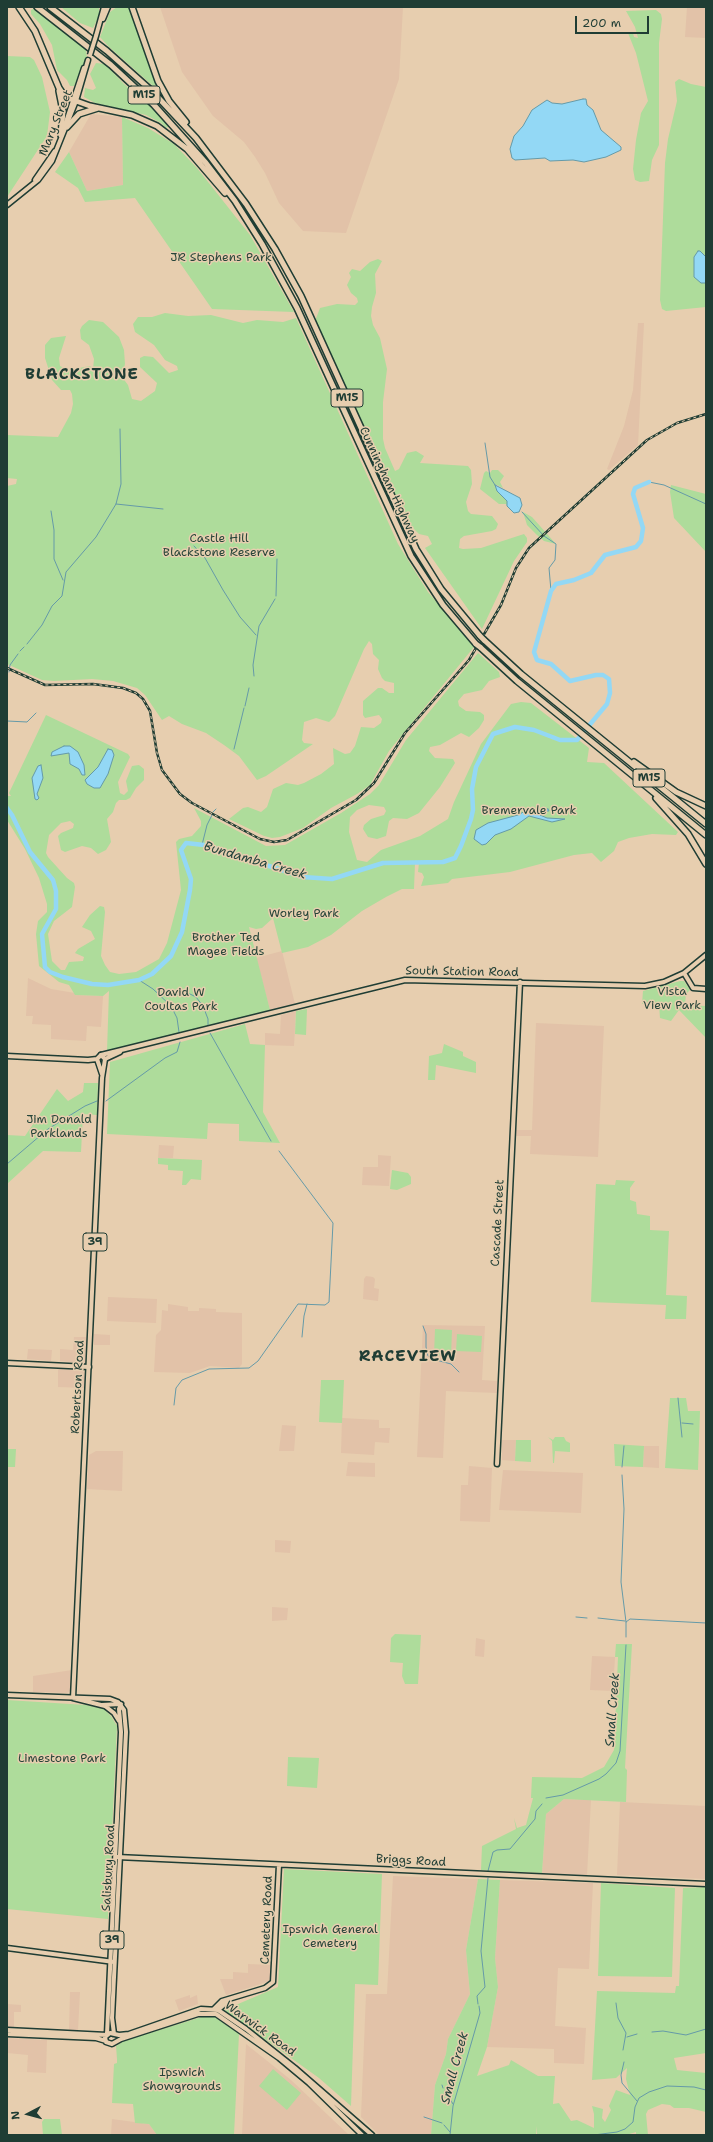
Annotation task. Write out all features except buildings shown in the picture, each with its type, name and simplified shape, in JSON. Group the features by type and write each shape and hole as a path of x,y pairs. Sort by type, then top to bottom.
{"highway":[{"path":"19,7 35,31 59,88 65,97 99,108 138,117 168,133 187,149 230,198 235,201"},
{"name":"Cunningham Highway","path":"36,7 112,65 154,105 206,163 235,201 262,244 294,302 408,551 439,600 478,646 499,666 706,835"},
{"name":"Cunningham Highway","path":"50,7 91,38 138,78 205,149 246,204 288,272 322,343 399,514 425,565 451,602 482,638 510,665 706,824"},
{"path":"133,8 161,88 205,149"},
{"path":"59,88 63,111 61,135"},
{"path":"67,127 79,114 99,108"},
{"path":"624,758 630,759 676,792 706,806"},
{"path":"648,788 651,794 688,834 706,864"}],"main road":[{"path":"98,31 104,7"},
{"path":"98,31 108,7"},
{"name":"Mary Street","path":"29,187 47,164 61,135 98,31"},
{"name":"Mary Street","path":"7,205 41,177 52,161 67,127 74,101"},
{"name":"South Station Road","path":"101,1055 120,1052 405,980 520,982 636,987 660,983 684,973 706,955"},
{"path":"684,973 693,988 706,989"},
{"name":"Cascade Street","path":"497,1464 520,982"},
{"name":"South Station Road","path":"7,1056 98,1062 105,1061 120,1052"},
{"path":"101,1055 105,1061"},
{"path":"98,1062 101,1055"},
{"name":"Robertson Road","path":"73,1698 102,1078 105,1061"},
{"name":"Robertson Road","path":"98,1062 102,1078"},
{"path":"7,1363 89,1367"},
{"path":"7,1695 103,1698 114,1700 120,1704"},
{"path":"73,1698 101,1705 120,1704"},
{"name":"Salisbury Road","path":"120,1704 119,1712 123,1737"},
{"name":"Salisbury Road","path":"115,2034 112,2023 113,1962 123,1737 126,1716 120,1704"},
{"path":"101,1705 114,1713 121,1726"},
{"name":"Briggs Road","path":"117,1857 706,1884"},
{"name":"Cemetery Road","path":"216,2011 231,2000 268,1987 272,1983 275,1976 279,1865"},
{"path":"7,1948 113,1962"},
{"name":"Salisbury Road","path":"107,2034 113,1962"},
{"name":"Warwick Road","path":"115,2034 125,2035 201,2009 216,2011 261,2040 348,2112 372,2135"},
{"name":"Warwick Road","path":"115,2043 193,2016 216,2011 279,2058 309,2083 362,2135"},
{"path":"7,2030 115,2034 116,2039 115,2043 109,2044 106,2041 96,2038 7,2034"},
{"path":"106,2041 107,2034"},
{"path":"348,2112 346,2116 349,2123"}],"shaded area":[{"path":"160,7 403,7 399,79 346,233 303,231 279,203 265,173 244,142 213,116 182,72"},
{"path":"687,7 706,8 706,38 685,37"},
{"path":"91,114 122,117 123,185 87,191 69,152"},
{"path":"638,323 644,323 638,445 609,470 607,469 624,426 633,390"},
{"path":"282,951 295,1004 270,1010 256,958"},
{"path":"28,978 51,989 75,993 75,995 103,996 101,1027 87,1026 86,1041 51,1039 51,1025 32,1024 33,1016 26,1016"},
{"path":"296,1011 294,1046 265,1045 265,1033 280,1034 281,1015"},
{"path":"536,1023 604,1026 598,1157 530,1154 531,1136 516,1136 516,1130 532,1130"},
{"path":"159,1145 174,1146 173,1158 158,1158"},
{"path":"378,1155 391,1156 389,1186 362,1185 363,1167 378,1167"},
{"path":"366,1276 373,1277 375,1279 374,1288 379,1289 378,1301 363,1299 364,1279"},
{"path":"108,1297 157,1299 156,1323 107,1321"},
{"path":"168,1304 188,1307 188,1311 199,1311 199,1308 216,1309 216,1312 242,1313 242,1364 239,1368 210,1366 190,1373 154,1372 156,1335 161,1330 162,1310 168,1311"},
{"path":"423,1325 485,1326 482,1380 497,1381 497,1393 446,1391 443,1458 417,1457"},
{"path":"94,1334 110,1335 110,1345 94,1345"},
{"path":"74,1337 86,1337 85,1363 60,1361 60,1349 73,1350"},
{"path":"28,1349 52,1350 51,1361 27,1359"},
{"path":"58,1369 82,1371 85,1373 84,1388 58,1387"},
{"path":"342,1418 379,1420 379,1428 390,1428 389,1443 375,1442 374,1455 341,1453"},
{"path":"282,1425 296,1426 294,1451 279,1451"},
{"path":"502,1440 516,1440 515,1461 502,1460"},
{"path":"644,1446 659,1446 659,1468 643,1467"},
{"path":"96,1451 123,1451 122,1491 87,1489 89,1455"},
{"path":"348,1462 375,1463 375,1477 346,1476"},
{"path":"469,1466 492,1468 490,1522 460,1521 461,1485 468,1485"},
{"path":"503,1470 583,1473 581,1513 499,1510"},
{"path":"275,1540 291,1541 290,1553 275,1552"},
{"path":"272,1607 288,1608 287,1620 272,1621"},
{"path":"476,1638 485,1640 484,1657 475,1656"},
{"path":"592,1656 615,1657 613,1691 590,1690"},
{"path":"72,1670 70,1691 67,1693 33,1692 33,1676"},
{"path":"564,1799 591,1800 587,1875 542,1873 546,1814"},
{"path":"620,1802 706,1806 706,1879 617,1875"},
{"path":"393,1876 478,1879 466,1950 470,1994 448,2039 446,2054 435,2085 431,2135 379,2135 361,2117 366,1994 387,1994"},
{"path":"500,1880 593,1883 589,1969 558,1968 555,2026 586,2028 584,2064 554,2063 554,2049 487,2047 498,1987 495,1958"},
{"path":"248,1964 271,1965 270,1981 226,1995 220,1979 233,1979 233,1972 248,1973"},
{"path":"70,1992 80,1992 78,2030 69,2030"},
{"path":"190,1995 190,1998 197,1995 198,2004 179,2011 175,2000"},
{"path":"7,2004 21,2005 21,2012 14,2012 14,2027 7,2027"},
{"path":"7,2038 47,2040 46,2073 27,2072 28,2055 7,2053"},
{"path":"246,2044 291,2080 349,2135 242,2135"},
{"path":"112,2119 149,2124 157,2135 111,2135"}],"green space":[{"path":"61,7 99,7 99,16 93,28 80,23"},
{"path":"117,7 129,7 132,12 156,85 153,86 109,47 100,37 110,12"},
{"path":"33,9 76,39 86,50 87,58 74,86 70,86 67,80 57,70 52,45 40,24 31,14 31,10"},
{"path":"656,10 661,14 662,19 659,43 659,145 652,160 649,181 640,182 635,180 633,169 641,113 648,101 636,53 628,33 633,33 634,37 638,38 635,27 626,11"},
{"path":"7,56 30,57 34,60 42,77 50,112 47,136 7,197"},
{"path":"96,63 105,64 124,84 167,122 168,127 166,128 161,123 146,115 95,103 84,97 85,88 93,90 96,88 90,74"},
{"path":"679,79 691,84 706,87 706,307 666,311 662,309 660,300 665,163 668,139 677,101 675,82"},
{"name":"JR Stephens Park","path":"122,117 148,128 174,144 197,168 250,235 294,312 212,309 135,198 85,202 78,188 55,172 69,152 87,191 123,185"},
{"path":"378,259 382,261 375,274 376,293 371,316 373,325 380,338 387,369 383,402 383,439 385,448 395,471 399,469 407,453 416,451 424,456 420,463 468,466 471,470 472,484 466,502 468,511 471,514 492,516 498,524 496,529 492,531 464,536 460,539 459,548 481,548 524,534 527,538 527,542 514,561 482,629 425,548 432,544 428,536 419,534 408,523 315,321 320,308 337,304 355,305 358,302 357,298 351,293 347,285 351,277 349,273 352,269 360,271 370,262"},
{"name":"Castle Hill Blackstone Reserve","path":"165,313 188,316 211,315 243,323 257,320 283,322 296,318 398,544 428,592 474,647 389,751 370,785 331,808 303,828 280,837 272,838 264,836 229,819 243,808 248,807 261,812 267,807 273,789 286,783 298,785 321,774 334,764 333,748 345,754 350,753 355,746 361,727 374,728 381,723 382,719 379,715 365,718 363,715 363,701 378,688 382,688 389,693 394,693 394,683 385,681 382,678 378,669 379,660 373,654 372,644 369,641 364,649 335,716 329,722 316,718 304,722 302,740 304,743 313,744 266,776 257,780 239,756 206,733 182,724 169,716 162,720 145,695 137,688 113,681 92,679 54,681 42,680 7,664 7,486 16,484 17,479 7,478 7,435 58,437 71,413 73,404 70,390 61,390 52,380 45,358 45,345 51,338 66,336 59,358 60,366 68,370 90,366 93,369 94,359 89,345 81,339 80,330 89,320 103,322 119,337 124,350 125,364 122,377 128,385 132,399 141,401 155,391 157,383 140,367 140,358 144,356 153,357 169,373 178,370 177,366 165,360 154,345 135,332 133,324 138,317 152,317"},
{"path":"492,470 498,470 504,476 500,482 503,488 497,485 495,486 508,501 507,506 506,504 499,504 480,489 484,473 486,471 490,473"},
{"path":"671,485 706,494 706,552 674,518 670,492"},
{"path":"523,512 532,517 556,544 544,541 537,535 527,525"},
{"path":"478,653 499,672 500,677 489,681 482,690 464,694 458,701 459,706 466,711 480,712 484,715 484,720 479,728 469,737 461,733 440,745 430,747 429,751 435,758 453,759 455,763 440,787 419,813 407,819 393,818 389,821 386,836 377,839 368,837 363,829 364,825 371,819 384,815 386,811 384,807 369,805 357,810 350,817 349,832 357,860 367,862 381,850 420,836 448,819 454,802 481,744 511,704 521,702 531,703 589,748 587,762 604,763 678,832 676,835 652,834 629,838 618,842 614,851 601,862 592,853 574,855 510,872 452,879 448,883 421,886 424,877 422,873 418,872 419,863 415,863 414,889 402,889 386,897 362,911 331,935 308,947 282,953 273,918 262,928 256,929 249,927 270,1010 107,1051 109,991 103,996 75,995 69,985 59,982 39,966 36,934 38,921 47,912 47,904 39,878 25,849 7,820 7,796 11,796 9,793 46,715 128,754 130,757 118,782 120,793 124,795 128,791 126,781 132,766 139,765 144,769 144,780 136,788 130,798 126,800 119,800 116,803 113,812 107,819 111,842 106,850 98,854 91,848 82,846 65,852 61,850 58,836 61,833 73,828 74,824 70,821 61,823 49,835 46,853 48,857 67,878 74,883 75,887 72,907 54,921 48,934 52,961 61,970 65,970 69,962 83,961 84,957 75,953 78,949 95,939 91,931 82,927 90,915 100,906 104,907 105,912 101,956 105,965 110,972 119,974 136,972 159,959 167,943 181,890 176,842 179,839 192,836 201,826 201,821 194,808 266,846 285,845 341,813 370,794 379,785 406,740"},
{"name":"Vista View Park","path":"684,981 690,990 686,994 685,1005 706,1006 706,1038 679,1010 671,1021 660,1018 659,1005 642,1004 643,991"},
{"path":"307,1009 306,1035 295,1034 296,1011"},
{"path":"245,1024 250,1044 265,1045 263,1112 280,1143 239,1141 239,1124 208,1123 207,1139 107,1134 110,1062"},
{"path":"444,1044 463,1052 463,1056 476,1062 476,1073 436,1065 435,1080 428,1080 429,1056 442,1053"},
{"name":"Jim Donald Parklands","path":"84,1083 98,1083 97,1115 83,1114 81,1152 43,1151 7,1184 7,1135 25,1136 57,1089 68,1101 83,1092"},
{"path":"158,1158 202,1160 201,1180 191,1179 186,1185 182,1185 183,1171 168,1170 168,1165 158,1164"},
{"path":"392,1170 408,1173 411,1177 411,1184 397,1190 390,1189"},
{"path":"616,1180 635,1181 630,1188 630,1200 636,1202 637,1214 650,1216 650,1230 669,1231 666,1295 687,1296 686,1319 665,1319 666,1305 591,1302 596,1184 615,1185"},
{"path":"435,1329 452,1330 451,1356 434,1355"},
{"path":"457,1334 482,1336 481,1352 456,1351"},
{"path":"321,1380 344,1380 342,1423 319,1422"},
{"path":"670,1398 686,1398 688,1411 700,1411 698,1470 665,1468"},
{"path":"548,1437 553,1440 555,1437 564,1437 566,1441 570,1443 570,1452 555,1451 554,1463 552,1441"},
{"path":"516,1440 531,1440 531,1462 515,1461"},
{"path":"614,1444 644,1446 643,1467 615,1466"},
{"path":"7,1449 16,1449 15,1467 7,1467"},
{"path":"395,1634 421,1635 418,1684 405,1684 402,1676 403,1663 390,1662 391,1638"},
{"path":"616,1644 632,1644 625,1768 627,1770 626,1802 564,1799 546,1814 542,1873 481,1870 482,1846 516,1829 514,1818 517,1828 526,1825 533,1798 531,1798 532,1777 582,1778 604,1767 614,1750 618,1657 615,1657"},
{"name":"Limestone Park","path":"7,1700 86,1705 104,1709 111,1716 117,1726 108,1919 7,1909"},
{"path":"288,1757 319,1758 317,1788 287,1786"},
{"name":"Ipswich General Cemetery","path":"284,1869 382,1874 378,1985 355,1984 351,2106 319,2078 224,2010 278,1987"},
{"path":"478,1879 500,1880 495,1958 498,1987 487,2047 477,2076 509,2065 511,2060 538,2076 555,2076 553,2104 559,2103 571,2121 577,2120 594,2128 594,2114 592,2106 603,2109 602,2118 605,2122 611,2110 609,2106 616,2090 630,2095 626,2079 627,2068 616,2078 592,2080 597,1991 675,1993 676,1986 679,1986 683,1888 706,1887 706,2053 674,2058 677,2070 706,2073 706,2112 689,2108 674,2108 670,2105 662,2104 648,2110 646,2114 648,2135 636,2135 636,2132 626,2135 537,2135 536,2126 536,2135 431,2135 435,2085 446,2054 448,2039 470,1994 466,1950"},
{"path":"601,1883 675,1888 672,1977 598,1976"},
{"name":"Ipswich Showgrounds","path":"208,2015 215,2017 239,2034 234,2135 157,2135 149,2124 135,2123 133,2104 112,2103 114,2064 117,2063 116,2046 124,2041"},
{"path":"273,2069 301,2093 287,2110 259,2086"},
{"path":"44,2119 60,2119 62,2135 43,2135 42,2122"}],"water":[{"path":"586,99 587,105 593,110 601,130 621,147 621,150 606,157 584,162 573,160 550,161 545,158 515,160 512,158 510,149 514,136 523,126 532,110 547,100 552,103 562,104"},
{"path":"698,251 706,257 706,283 701,283 694,277 694,257"},
{"path":"495,485 520,498 522,505 519,512 514,513 507,506 507,501 497,491"},
{"path":"64,746 70,746 78,752 84,765 85,775 82,775 79,769 70,764 69,753 51,756 52,752"},
{"path":"108,749 112,750 114,755 108,774 100,788 94,788 87,784 85,780 98,767"},
{"path":"41,765 43,778 37,794 39,798 37,800 35,799 32,778 38,766"},
{"path":"548,809 549,811 542,811 540,815 547,818 565,819 552,822 529,816 511,829 495,835 486,844 482,845 474,839 476,830 488,823 518,815 527,810"}],"waterway":[{"path":"27,644 42,625 52,606 62,596 66,572 96,537 116,504 121,484 120,429"},
{"path":"485,443 490,477 495,485"},
{"name":"Bundamba Creek","path":"649,482 664,485 706,504"},
{"name":"Bundamba Creek","path":"7,808 30,852 53,880 56,891 56,909 42,934 45,967 50,972 63,977 92,984 108,985 139,980 152,974 171,956 182,932 190,890 191,879 181,850 186,843 204,845 303,877 332,879 383,863 443,862 455,858 471,819 473,810 472,789 476,767 493,734 515,727 534,730 560,740 577,740 607,704 610,693 609,679 603,675 596,675 570,681 551,664 537,660 534,652 551,591 556,584 574,580 591,573 605,555 636,547 641,541 643,528 633,494 635,488 649,482"},
{"path":"116,504 163,509"},
{"path":"51,511 54,530 54,559 63,580"},
{"path":"522,512 544,536 556,544 555,560 549,568 551,591"},
{"path":"194,546 205,558 240,617 256,635"},
{"path":"276,596 277,559"},
{"path":"254,676 253,665 259,626 275,599"},
{"path":"20,651 24,647"},
{"path":"9,672 10,665 18,654"},
{"path":"245,706 249,688"},
{"path":"234,749 244,708"},
{"path":"7,721 27,722 36,713"},
{"path":"213,812 216,809"},
{"path":"202,845 207,825 212,815"},
{"path":"139,980 153,989 171,1006 177,1018 179,1032"},
{"path":"672,992 675,989"},
{"path":"162,995 190,994 196,997 203,1006 208,1019 208,1026"},
{"path":"210,1033 271,1141"},
{"path":"106,1101 165,1058 177,1052 180,1042"},
{"path":"7,1164 48,1129 85,1106 97,1101"},
{"path":"174,1405 176,1388 182,1380 209,1369 249,1368 258,1361 298,1304 325,1305 329,1302 333,1223 279,1151"},
{"path":"302,1337 307,1304"},
{"path":"423,1326 426,1334 428,1356 451,1364 459,1372"},
{"path":"678,1398 682,1437"},
{"path":"682,1423 693,1424"},
{"path":"622,1467 624,1446"},
{"path":"622,1475 624,1509 621,1582 626,1622"},
{"path":"576,1617 587,1618"},
{"path":"598,1618 625,1621"},
{"name":"Small Creek","path":"626,1637 626,1622 630,1619 706,1623"},
{"name":"Small Creek","path":"546,1798 563,1795 599,1779 616,1763 620,1751 626,1645"},
{"name":"Small Creek","path":"488,1871 493,1852 497,1850 510,1849 535,1819 536,1811 542,1804"},
{"name":"Small Creek","path":"478,2004 477,1996 485,1987 481,1951 488,1878"},
{"path":"616,2003 618,2018 626,2033 623,2050"},
{"name":"Small Creek","path":"450,2135 453,2106 480,2013 479,2006"},
{"path":"652,2032 663,2031 686,2035 706,2029"},
{"path":"627,2037 637,2034"},
{"path":"624,2062 621,2075 622,2083 637,2101"},
{"path":"594,2135 617,2132 625,2129 633,2122 635,2107 639,2098 649,2092 667,2086 694,2087 706,2090"},
{"path":"445,2091 453,2104"},
{"path":"424,2117 442,2123"},
{"name":"Small Creek","path":"444,2125 450,2132"}],"railway":[{"path":"7,668 45,685 93,684 123,688 136,693 143,699 150,711 157,753 162,770 180,794 192,803 260,839 274,842 287,840 356,800 374,783 405,733 469,660 501,605 516,568 529,548 647,440 677,423 706,414"}],"district":[{"name":"BLACKSTONE","path":"82,375"},
{"name":"RACEVIEW","path":"408,1357"}],"park label":[{"name":"Bremervale Park","path":"529,811"},
{"name":"Worley Park","path":"304,914"},
{"name":"Brother Ted Magee Fields","path":"226,945"},
{"name":"David W Coultas Park","path":"181,1000"}]}
